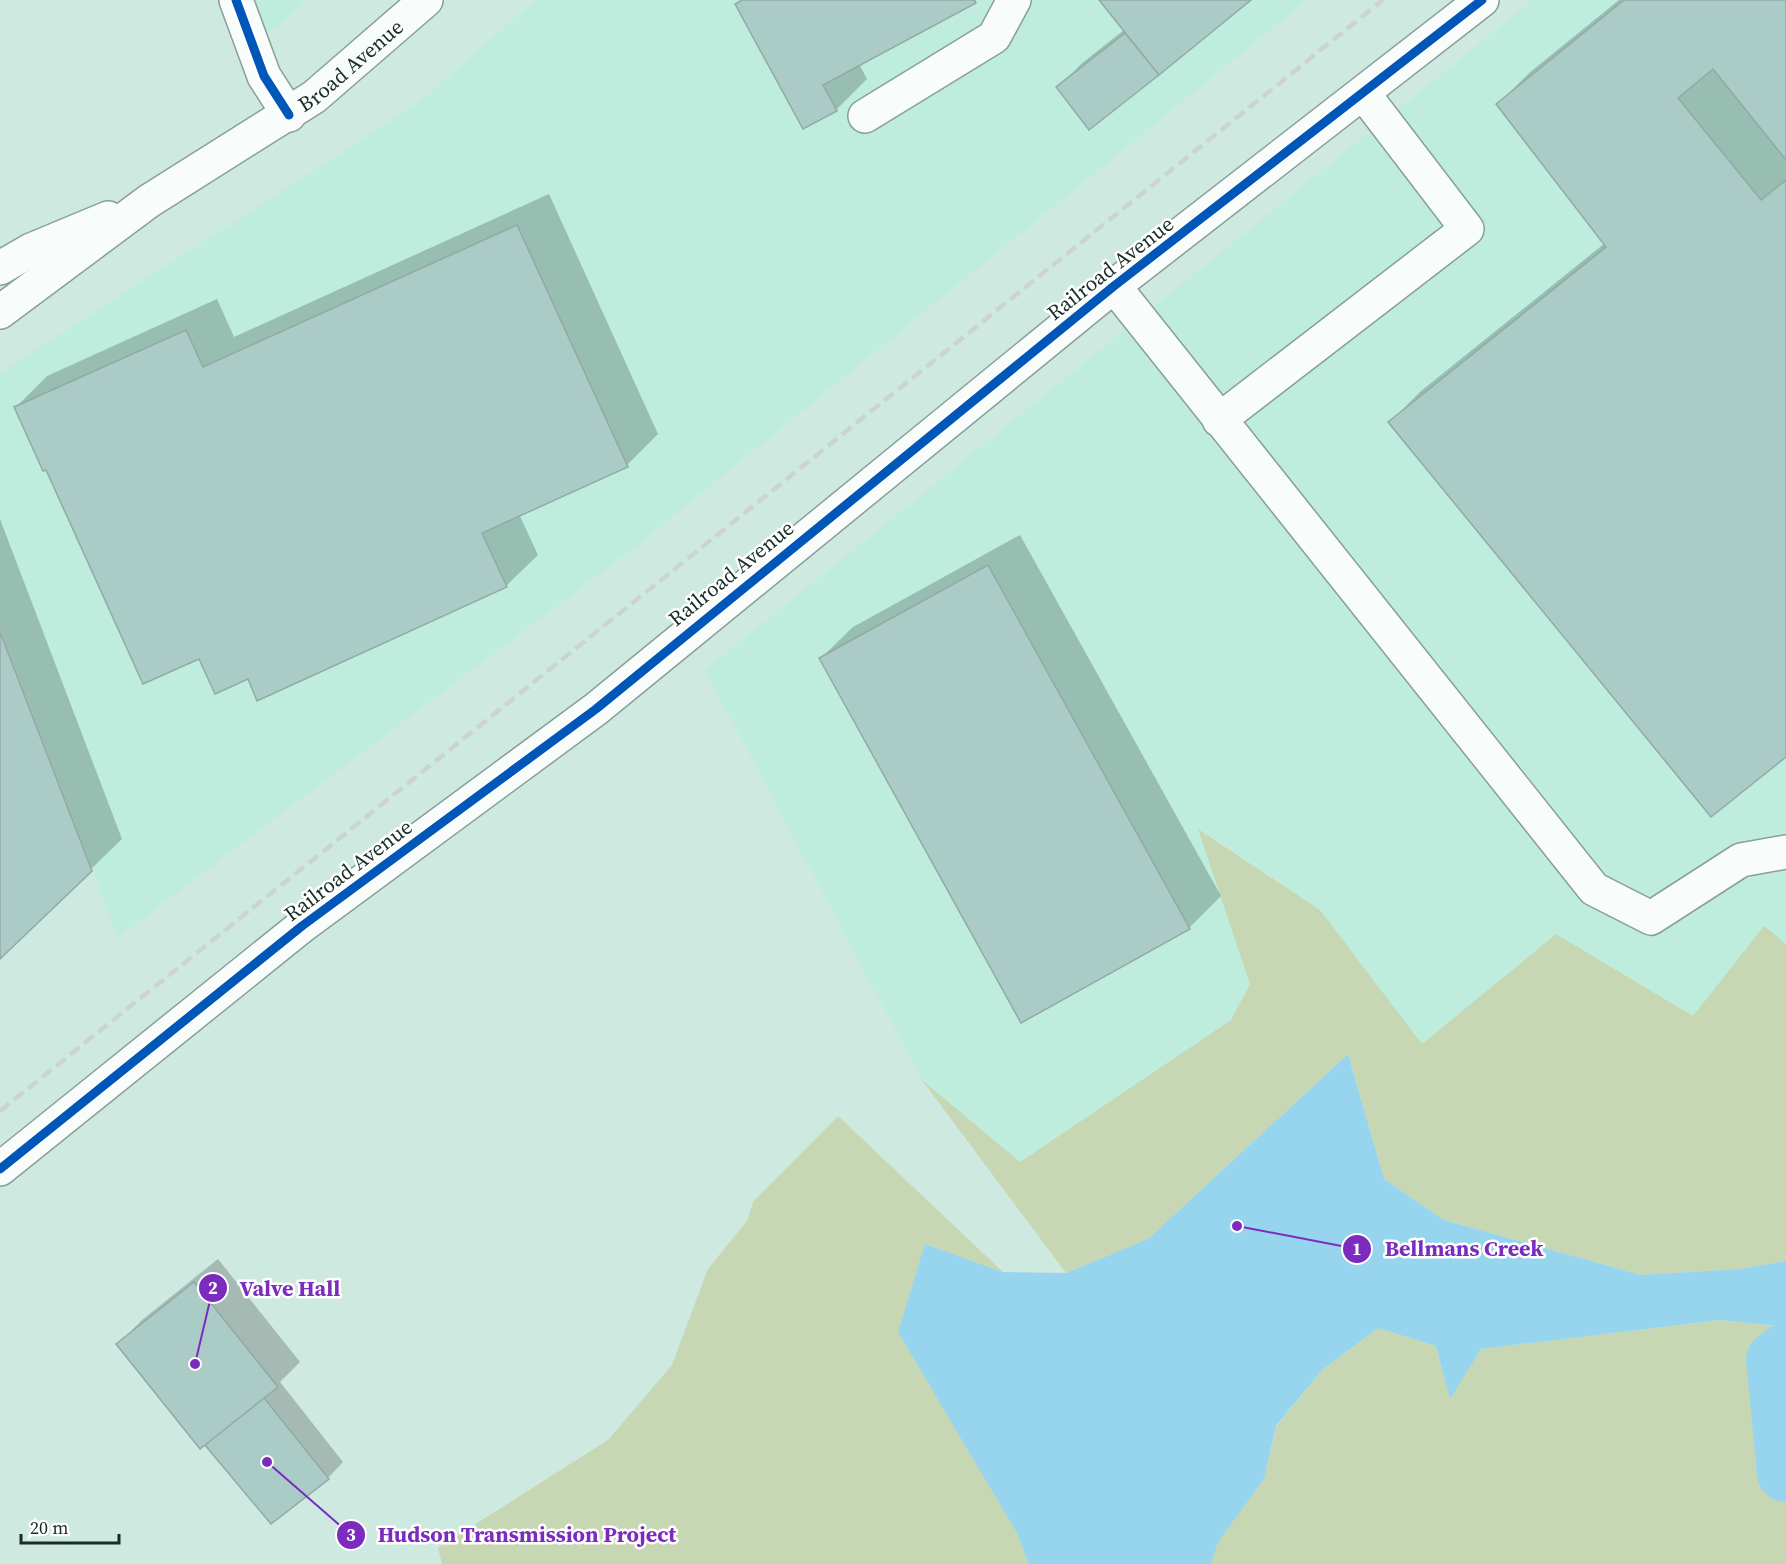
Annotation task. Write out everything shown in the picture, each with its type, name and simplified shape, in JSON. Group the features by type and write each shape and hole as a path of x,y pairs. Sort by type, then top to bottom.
{"street":[{"path":"236,0 264,76 290,115"},
{"name":"Broad Avenue","path":"149,201 290,115 336,80 426,0"},
{"path":"865,116 994,37 1014,0"},
{"name":"Railroad Avenue","path":"0,1169 302,926 596,709 1114,286 1482,0"},
{"path":"1219,420 1467,229 1363,93"},
{"path":"0,268 31,250 149,201"},
{"path":"0,312 149,201"},
{"path":"1114,286 1594,889 1651,918 1741,860 1786,852"}],"shaded area":[{"path":"235,0 307,0 278,26 248,40"},
{"path":"535,0 1307,0 640,543 118,937 0,625 0,373 419,103"},
{"path":"1533,0 1786,0 1786,944 1764,927 1693,1016 1556,934 1422,1044 1320,910 1199,829 1250,984 1231,1020 1019,1162 922,1080 705,670"},
{"path":"1198,829 1320,910 1422,1044 1556,934 1693,1016 1764,926 1786,944 1786,1261 1738,1269 1641,1275 1444,1220 1384,1179 1348,1054 1148,1239 1066,1273 922,1080 1020,1162 1231,1020 1250,984"},
{"path":"838,1116 1003,1272 925,1244 1029,1564 442,1564 438,1548 608,1440 672,1365 708,1269 747,1221 753,1202"},
{"path":"1720,1320 1786,1327 1786,1564 1211,1564 1217,1542 1264,1479 1276,1427 1322,1370 1378,1328 1436,1346 1450,1398 1480,1349"}],"water":[{"path":"1348,1054 1384,1179 1444,1220 1641,1275 1738,1269 1786,1261 1786,1327 1720,1320 1481,1349 1450,1399 1436,1346 1378,1328 1322,1370 1276,1426 1264,1479 1218,1542 1211,1564 1029,1564 1017,1533 898,1332 925,1244 1003,1272 1066,1273 1148,1239"}],"building":[{"path":"742,0 974,0 976,3 823,85 837,111 803,129 735,4"},
{"path":"1099,0 1251,0 1159,75"},
{"path":"1624,0 1786,0 1786,160 1713,69 1678,98 1761,200 1786,180 1786,757 1711,817 1388,422 1606,247 1496,104"},
{"path":"1125,33 1159,75 1089,130 1056,87"},
{"path":"517,225 628,467 482,533 507,587 257,701 248,679 215,694 199,659 143,684 46,470 43,471 14,407 186,330 203,367"},
{"path":"988,565 1190,929 1021,1023 819,658"},
{"path":"0,632 92,871 0,959"},
{"path":"194,1282 278,1387 200,1449 116,1344"},
{"path":"264,1398 329,1479 271,1524 205,1445"}],"waterway":[{"path":"1786,1352 1775,1360 1786,1473"}],"railway":[{"path":"0,1111 1383,0"}],"cycle path":[{"path":"236,0 264,76 289,115"},
{"path":"0,1169 302,926 596,709 1114,286 1482,0"}],"place":[{"name":"Bellmans Creek","path":"1237,1226"},
{"name":"Valve Hall","path":"195,1364"},
{"name":"Hudson Transmission Project","path":"267,1462"}]}
